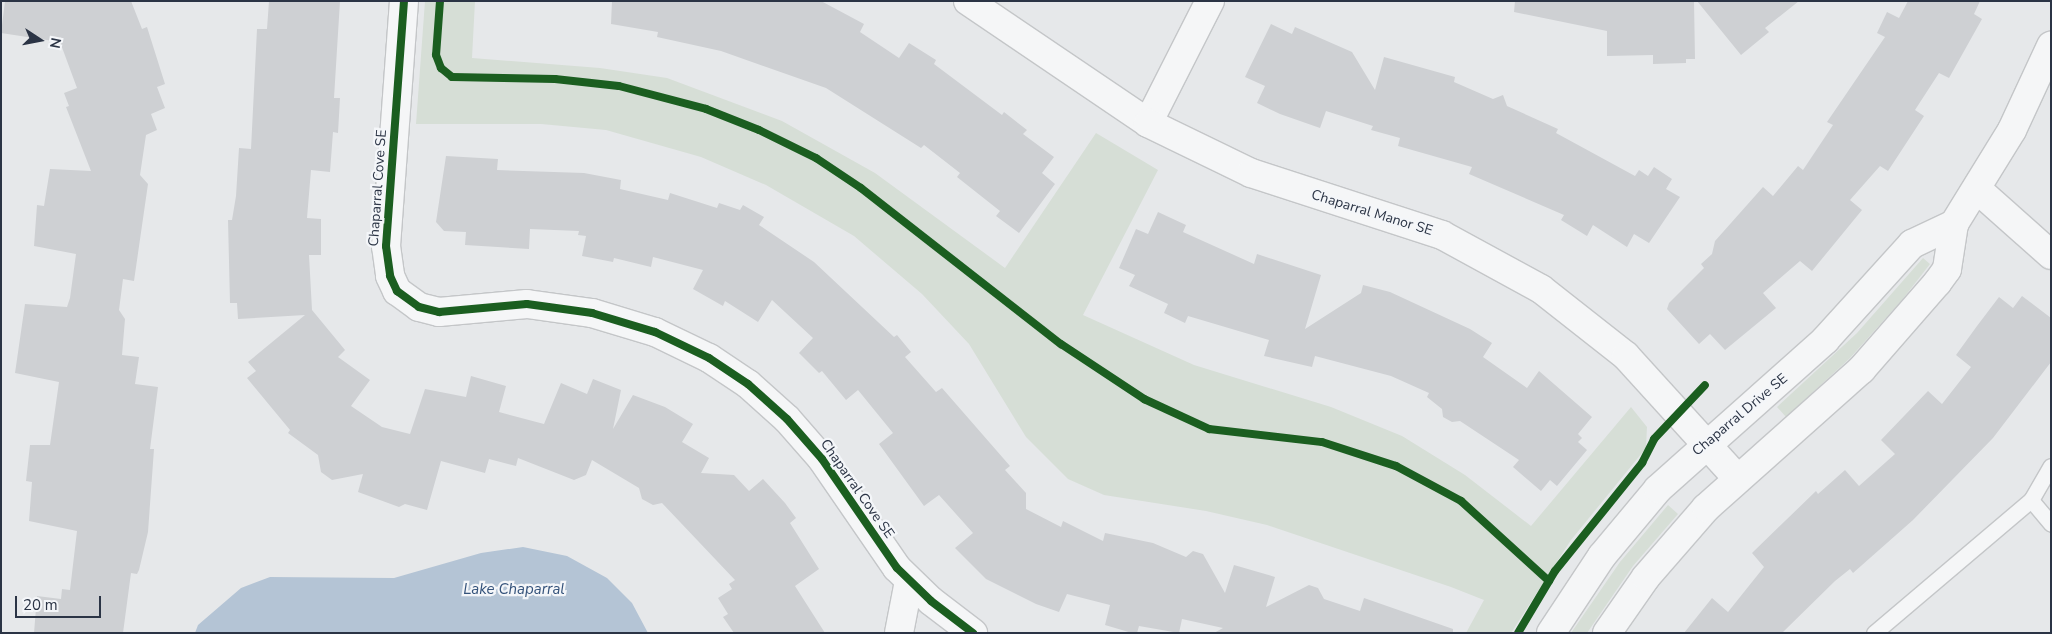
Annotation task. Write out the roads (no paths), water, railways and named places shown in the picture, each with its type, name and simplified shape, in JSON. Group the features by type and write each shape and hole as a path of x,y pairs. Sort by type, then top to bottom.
{"street":[{"name":"Chaparral Cove SE","path":"404,1 386,246 397,291 419,307 439,312 526,304 592,313 655,332 709,358 748,384 810,444 909,581 973,633"},
{"name":"Chaparral Manor SE","path":"968,1 1148,123 1251,173 1442,235 1541,289 1626,356 1707,442 1737,478"},
{"path":"1148,123 1210,1"},
{"path":"1607,633 1678,538 1737,478 1828,402 1913,313 1947,269 1954,224 2012,130 2051,46"},
{"path":"1977,189 2051,255"},
{"name":"Chaparral Drive SE","path":"1551,633 1584,581 1630,521 1707,442 1824,340 1912,244 1954,224"},
{"path":"899,633 909,581"}],"lane":[{"path":"1874,633 2031,500 2051,466"},
{"path":"2031,500 2051,524"}],"water":[{"name":"Lake Chaparral","path":"523,547 567,556 607,578 632,603 648,633 195,633 198,625 241,588 270,577 394,578 481,553"}]}
